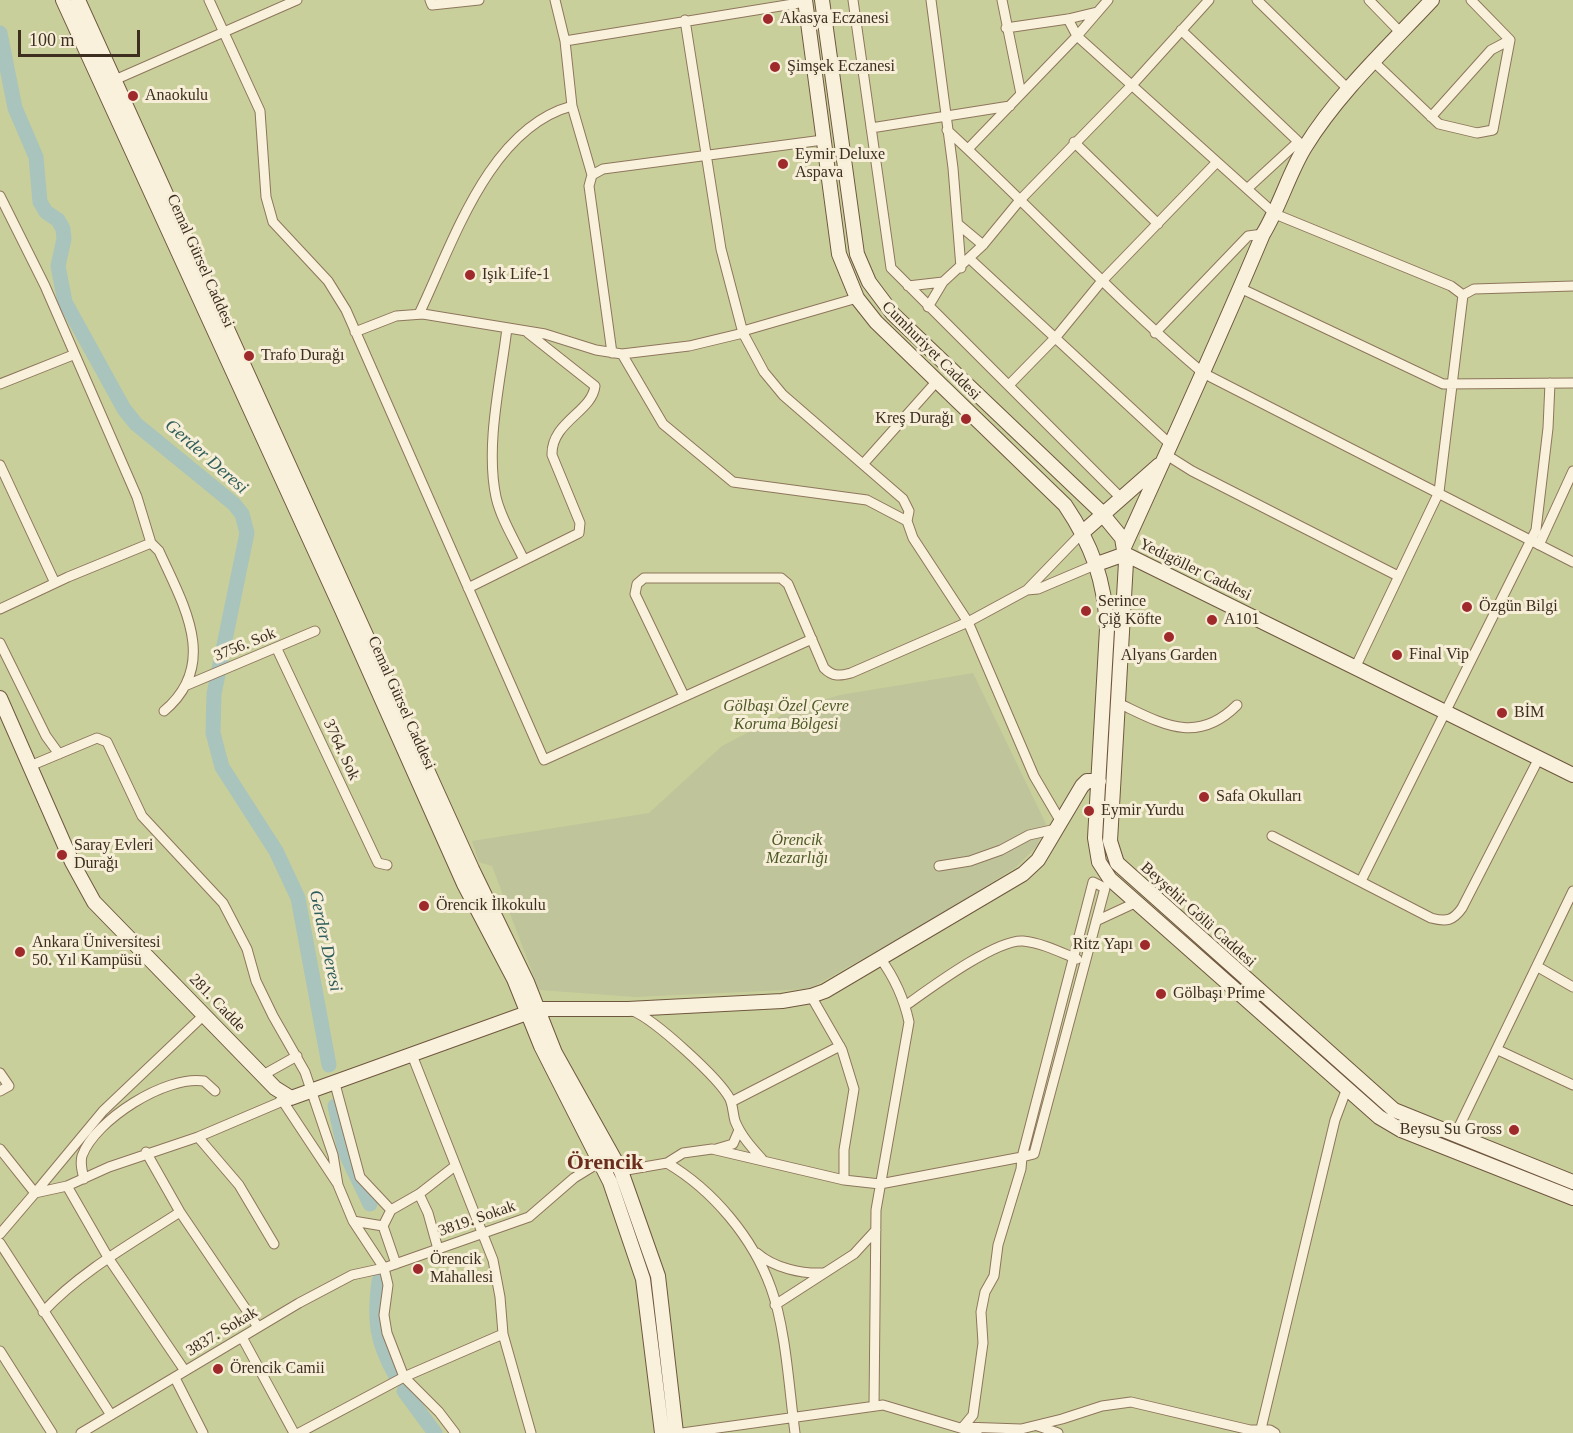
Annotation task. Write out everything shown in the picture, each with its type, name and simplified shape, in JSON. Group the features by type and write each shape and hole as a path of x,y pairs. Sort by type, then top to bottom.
{"street":[{"name":"Cemal Gürsel Caddesi","path":"63,0 108,83 472,869 533,1011 621,1171 658,1276 676,1433"},
{"name":"Cemal Gürsel Caddesi","path":"78,0 108,83"},
{"path":"209,0 260,111 266,197 273,222 328,281 355,332 544,760 812,639"},
{"path":"108,83 223,30 297,0"},
{"path":"430,0 432,5 479,0"},
{"path":"555,0 565,41 573,106 592,175 589,186 612,353"},
{"path":"565,41 799,3 804,0"},
{"name":"Cumhuriyet Caddesi","path":"804,0 838,254 857,298 876,322 1065,506 1083,532 1097,564 1107,629 1096,850 1103,869"},
{"name":"Cumhuriyet Caddesi","path":"822,0 857,254 869,282 893,314 1104,515"},
{"path":"853,0 888,259 894,273 1010,385 1122,499"},
{"path":"931,0 959,225 961,268"},
{"path":"1002,0 1021,94"},
{"path":"968,149 1077,36 1108,0"},
{"path":"928,307 943,282 970,259 1020,200 1133,84 1209,0"},
{"path":"1257,0 1348,89"},
{"path":"1369,0 1401,33"},
{"path":"1248,188 1301,145 1348,89 1432,0"},
{"path":"1471,0 1510,40"},
{"path":"1006,28 1068,20 1097,12"},
{"path":"685,20 721,249 743,332 772,383 833,441 864,463 903,499 909,511 907,521 913,538 968,622 1058,826"},
{"path":"1068,20 1077,36 1275,214 1452,285 1463,295"},
{"path":"1181,30 1301,145"},
{"path":"1374,62 1439,124 1477,133 1493,130 1510,40"},
{"path":"1431,117 1491,50 1510,40"},
{"path":"419,314 478,191 497,160 531,125 558,110 573,106"},
{"path":"871,128 1010,106"},
{"path":"947,130 1101,282 1203,374 1573,561"},
{"path":"592,175 603,169 823,140"},
{"path":"1074,142 1158,224"},
{"path":"1027,590 1038,589 1125,550 1263,234 1275,214 1301,145"},
{"path":"1010,385 1056,337 1101,282 1216,163"},
{"path":"0,196 45,286 137,497 151,543 159,550 193,629 193,662 186,685 176,701 164,711"},
{"path":"959,225 983,245"},
{"path":"1155,333 1248,236 1263,234"},
{"path":"970,259 1056,337 1166,454 1192,471 1398,576"},
{"path":"908,286 943,282"},
{"path":"1463,295 1474,289 1573,286"},
{"path":"1240,288 1443,384 1573,383"},
{"path":"1355,668 1439,492 1463,295"},
{"path":"355,332 396,316 419,314 507,327 622,354 689,346 857,298"},
{"path":"507,327 493,452 494,476 500,508 524,560"},
{"path":"468,588 570,540 579,533 580,523 552,455 552,445 558,433 595,389 591,381 527,332"},
{"path":"622,354 663,424 732,482 867,500 907,521"},
{"path":"0,384 74,355"},
{"path":"864,463 937,381"},
{"path":"1535,543 1550,383"},
{"path":"684,696 635,594 637,584 644,578 781,578 788,584 824,668 831,674 839,676 851,673 968,622 1027,590 1083,532 1122,499 1166,454"},
{"path":"0,465 55,583"},
{"path":"1361,881 1573,471"},
{"path":"1104,515 1119,532 1125,550"},
{"path":"0,609 151,543"},
{"name":"Yedigöller Caddesi","path":"1125,550 1355,668 1573,775"},
{"name":"Beyşehir Gölü Caddesi","path":"1125,550 1110,842 1116,860 1142,888 1380,1108 1573,1182"},
{"name":"3756. Sok","path":"186,685 278,649 315,631"},
{"path":"0,643 37,719 59,754"},
{"name":"3764. Sok","path":"278,649 383,864"},
{"name":"281. Cadde","path":"0,698 72,862 94,902 284,1098"},
{"path":"1118,703 1180,729 1203,726 1226,715 1237,705"},
{"path":"30,766 97,738 107,742 142,816 223,903 247,949 264,998 305,1072 333,1155 338,1185"},
{"path":"1272,836 1431,918 1446,921 1452,919 1462,908 1539,758"},
{"path":"1100,764 1114,764"},
{"path":"35,1193 67,1186 146,1152 198,1137 284,1098 295,1098 311,1093 533,1011 628,1009 782,1001 825,991 1023,874 1038,860 1082,786 1087,781 1099,782"},
{"path":"1097,800 1112,800"},
{"path":"939,866 970,861 1001,850 1029,835 1058,826"},
{"path":"1099,885 1103,869 1116,860"},
{"path":"1103,869 1137,902 1352,1083 1335,1120 1261,1431"},
{"path":"712,1149 844,1180 880,1184 1022,1157 1034,1154 1105,888 1093,882 1022,1157 1009,1216 998,1245 994,1276 985,1292 981,1312 983,1343 973,1415 963,1427"},
{"path":"1455,1135 1573,891"},
{"path":"1096,921 1137,902"},
{"path":"905,1006 956,972 1009,943 1023,941 1038,944 1084,963"},
{"path":"874,1406 876,1230 880,1184 909,1022 905,1006 890,971 880,958"},
{"path":"1538,967 1573,987"},
{"path":"811,996 840,1046 854,1089 844,1150 844,1180"},
{"path":"628,1009 645,1016 666,1033 728,1096 739,1130 762,1159"},
{"name":"Cemal Gürsel Caddesi","path":"533,1011 541,1046 610,1182 643,1279 662,1433"},
{"path":"0,1234 103,1111 205,1014"},
{"path":"731,1102 840,1046"},
{"path":"1498,1050 1573,1085"},
{"path":"412,1055 493,1260 500,1297 502,1334 531,1433"},
{"path":"263,1075 297,1056"},
{"path":"0,1073 9,1086 0,1091"},
{"path":"84,1179 82,1155 96,1132 115,1116 160,1090 182,1081 204,1081 215,1091"},
{"path":"335,1084 360,1177 391,1210"},
{"path":"284,1098 338,1185 353,1221 384,1268 388,1285 384,1315 387,1333 404,1377 439,1412 455,1433"},
{"path":"1380,1108 1401,1130 1573,1198"},
{"path":"621,1171 667,1163 682,1153 733,1144 739,1130"},
{"path":"198,1137 239,1185 274,1244"},
{"path":"0,1149 35,1193"},
{"path":"146,1152 180,1212 258,1327"},
{"name":"3819. Sokak","path":"384,1268 529,1217 574,1178 600,1162"},
{"path":"667,1163 712,1198 753,1250 772,1290 795,1433"},
{"path":"396,1264 383,1226 391,1210 419,1194 455,1166"},
{"path":"67,1186 109,1259 185,1371"},
{"path":"419,1194 428,1213 438,1249"},
{"path":"43,1312 57,1297 109,1259 180,1212"},
{"path":"353,1221 383,1226"},
{"path":"775,1305 854,1254 876,1230"},
{"path":"0,1243 111,1415"},
{"path":"753,1250 763,1258 797,1271 825,1273"},
{"name":"3837. Sokak","path":"81,1433 96,1429 111,1415 243,1339 258,1327 344,1279 384,1268"},
{"path":"243,1339 296,1433 404,1377 502,1334"},
{"path":"0,1351 52,1433"},
{"path":"175,1378 203,1433"},
{"path":"963,1427 1021,1429 1062,1419 1086,1410 1131,1402 1250,1430 1275,1433"},
{"path":"682,1433 874,1406 905,1410 977,1433"},
{"path":"1032,1426 1046,1427 1058,1433"}],"green space":[{"name":"Gölbaşı Özel Çevre Koruma Bölgesi","path":"0,0 1573,0 1573,1433 0,1433"},
{"name":"Örencik Mezarlığı","path":"973,673 1046,824 1037,846 1016,867 938,916 809,989 635,997 539,990 492,866 479,862 472,841 649,813 722,746 793,709 840,695"}],"waterway":[{"name":"Gerder Deresi","path":"0,33 15,108 36,157 40,202 46,212 58,220 63,229 64,239 58,266 65,302 124,409 136,424 234,504 242,514 247,533 214,694 213,733 222,767 276,851 298,898 329,1065"},
{"name":"Gerder Deresi","path":"335,1106 345,1152 370,1204"},
{"name":"Gerder Deresi","path":"379,1281 378,1330 384,1352 396,1376"},
{"name":"Gerder Deresi","path":"404,1391 435,1433"}],"place":[{"name":"Akasya Eczanesi","path":"768,19"},
{"name":"Şimşek Eczanesi","path":"775,67"},
{"name":"Anaokulu","path":"133,96"},
{"name":"Eymir Deluxe Aspava","path":"783,164"},
{"name":"Işık Life-1","path":"470,275"},
{"name":"Trafo Durağı","path":"249,356"},
{"name":"Kreş Durağı","path":"966,419"},
{"name":"Özgün Bilgi","path":"1467,607"},
{"name":"Serince Çiğ Köfte","path":"1086,611"},
{"name":"A101","path":"1212,620"},
{"name":"Alyans Garden","path":"1169,637"},
{"name":"Final Vip","path":"1397,655"},
{"name":"BİM","path":"1502,713"},
{"name":"Safa Okulları","path":"1204,797"},
{"name":"Eymir Yurdu","path":"1089,811"},
{"name":"Saray Evleri Durağı","path":"62,855"},
{"name":"Örencik İlkokulu","path":"424,906"},
{"name":"Ritz Yapı","path":"1145,945"},
{"name":"Ankara Üniversitesi 50. Yıl Kampüsü","path":"20,952"},
{"name":"Gölbaşı Prime","path":"1161,994"},
{"name":"Beysu Su Gross","path":"1514,1130"},
{"name":"Örencik Mahallesi","path":"418,1269"},
{"name":"Örencik Camii","path":"218,1369"}],"district":[{"name":"Örencik","path":"605,1163"}]}
